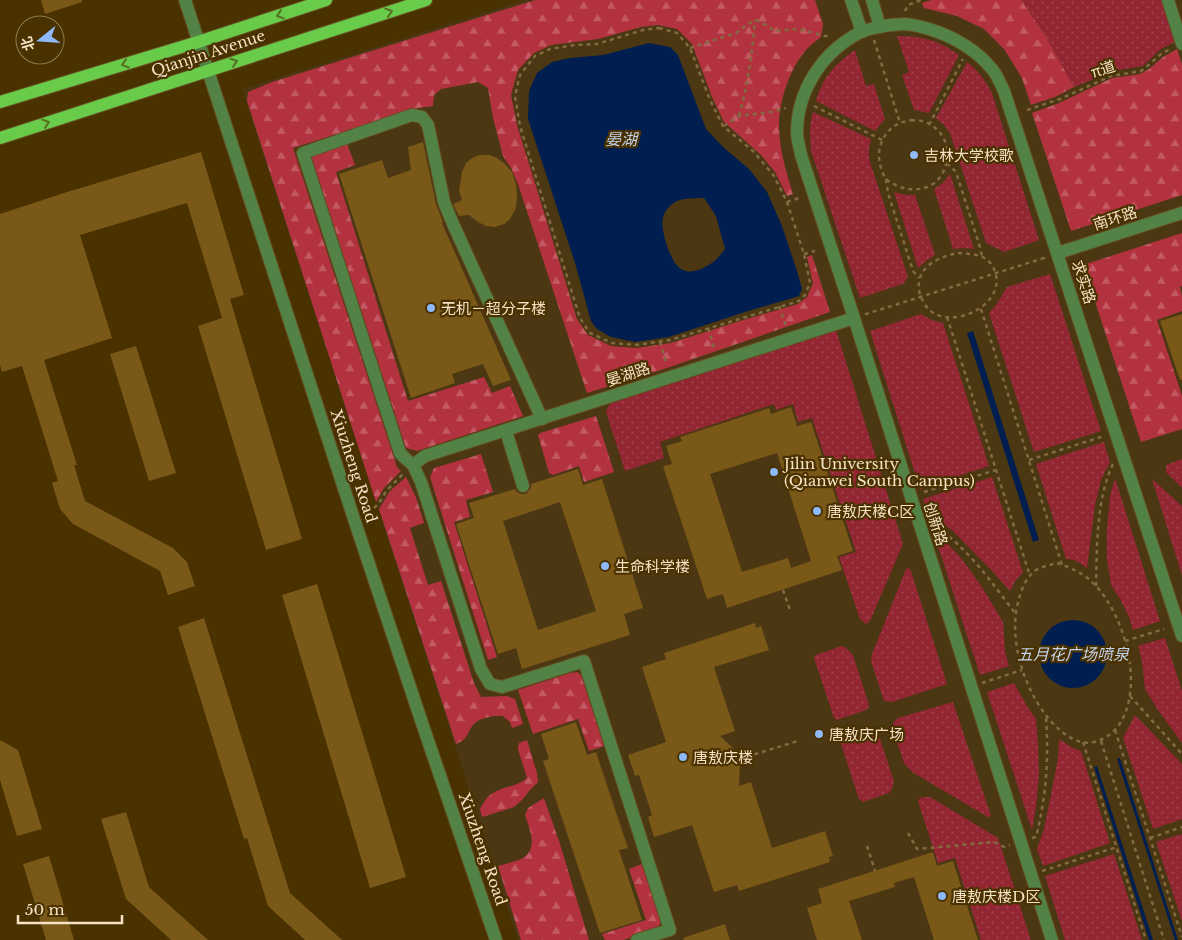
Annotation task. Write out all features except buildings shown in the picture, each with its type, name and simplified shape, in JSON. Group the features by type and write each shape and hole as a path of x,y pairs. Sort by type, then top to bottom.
{"main road":[{"name":"Qianjin Avenue","path":"0,102 198,42 326,0"},
{"name":"Qianjin Avenue","path":"0,138 426,0"}],"street":[{"name":"Xiuzheng Road","path":"185,0 399,654 496,940"},
{"path":"851,0 871,29"},
{"path":"871,29 872,0"},
{"path":"1168,0 1182,44"},
{"name":"求实路","path":"871,29 904,24 922,26 969,47 993,69 1004,91 1182,636"},
{"name":"创新路","path":"871,29 839,46 820,64 808,85 802,100 797,133 801,155 1052,940"},
{"path":"542,419 444,202 428,125 422,117 412,115 302,152 400,453 414,465 421,482 481,669 490,684 502,687 584,661 670,930 637,940"},
{"name":"南环路","path":"1058,253 1182,213"},
{"name":"晏湖路","path":"414,465 424,456 854,318"},
{"path":"506,431 524,486"}],"path":[{"path":"904,12 908,4 921,0"},
{"path":"690,48 736,34 755,20 775,31 798,29 830,37"},
{"path":"739,116 745,98 752,57 755,20"},
{"path":"659,28 677,33 690,48 710,100 723,126 753,150 774,176 787,202 804,254 810,283 805,295 799,301 660,342 636,346 612,343 590,333 580,318 520,126 515,96 520,75 535,56 550,49 597,44 643,30 659,28"},
{"path":"871,29 900,123"},
{"name":"π道","path":"1027,110 1111,76 1141,71 1162,53 1182,44"},
{"path":"929,124 969,47"},
{"path":"802,100 882,140"},
{"path":"723,126 739,116 786,108"},
{"path":"886,179 898,187 910,190 932,185 941,177 947,163 946,144 941,134 929,124 911,120 900,123 890,129 879,148 879,160 886,179 888,193 913,271 919,278"},
{"path":"947,163 956,172 980,244 982,256"},
{"path":"787,202 799,198"},
{"path":"804,254 815,251"},
{"path":"864,307 866,314 1044,258 1042,252"},
{"path":"958,253 982,256 991,263 996,273 998,280 996,289 990,299 981,309 958,317 940,316 933,313 925,306 918,288 919,278 924,270 930,264 946,255 958,253"},
{"path":"779,306 790,339"},
{"path":"981,309 1062,565"},
{"path":"947,317 1030,576"},
{"path":"708,328 719,362"},
{"path":"660,342 671,377"},
{"path":"1029,460 1115,432"},
{"path":"1096,586 1098,530 1102,500 1110,471 1120,449"},
{"path":"374,508 387,490 414,465"},
{"path":"910,497 996,470"},
{"path":"936,527 963,550 1016,614"},
{"path":"1057,563 1062,565 1083,574 1096,586 1108,602 1118,620 1130,661 1131,679 1127,712 1115,730 1101,741 1083,742 1068,737 1056,727 1036,700 1022,670 1015,622 1017,604 1023,584 1034,571 1044,566 1057,563"},
{"path":"783,590 790,610"},
{"path":"1125,641 1164,629"},
{"path":"980,678 982,683 1022,670"},
{"path":"1130,696 1182,754"},
{"path":"1036,837 1041,818 1047,770 1048,740 1046,716"},
{"path":"1115,730 1182,937"},
{"path":"739,760 798,741"},
{"path":"1101,741 1164,940"},
{"path":"1083,742 1146,940"},
{"path":"1150,838 1182,827"},
{"path":"908,833 917,849 994,842 1004,847"},
{"path":"867,846 875,871"},
{"path":"1031,874 1117,847"}],"shaded area":[{"name":"Jilin University (Qianwei South Campus)","path":"525,0 1182,0 1182,940 518,940 242,89"},
{"path":"1021,0 1162,0 1175,42 1161,49 1143,66 1113,71 1074,87 1045,35"},
{"path":"897,36 930,40 959,55 929,113 914,110 902,75 909,72"},
{"path":"855,50 866,86 874,84 885,119 875,131 816,101 822,85 830,72"},
{"path":"967,62 975,68 992,93 1039,240 1004,252 986,243 950,133 936,118"},
{"path":"813,112 871,139 869,159 908,277 903,284 860,298 811,151 810,126"},
{"path":"950,174 974,249 953,249 934,189 943,183"},
{"path":"894,192 915,195 935,255 918,268"},
{"path":"1050,274 1101,431 1034,452 989,313 1007,287"},
{"path":"921,314 943,323 989,466 920,489 870,331"},
{"path":"836,330 903,544 870,621 866,624 860,619 839,557 856,552 812,418 798,422 793,404 776,410 774,404 660,442 664,458 625,471 606,412 610,403"},
{"path":"1104,442 1110,462 1101,480 1095,505 1087,568 1080,563 1066,559 1036,464"},
{"path":"1182,459 1182,488 1166,472 1166,465"},
{"path":"992,477 1023,572 1010,591 952,530 929,517 923,499"},
{"path":"1115,478 1160,621 1133,630 1129,617 1111,585 1107,560 1110,496"},
{"path":"1152,479 1182,506 1182,575"},
{"path":"934,534 944,540 961,558 982,587 1003,622 1005,651 1009,666 980,675"},
{"path":"910,568 947,684 892,702 884,701 871,661 872,654 906,569"},
{"path":"1165,638 1182,691 1182,743 1145,689 1142,661 1138,646"},
{"path":"842,646 853,655 869,707 866,710 837,720 834,718 814,658 816,655"},
{"path":"1014,683 1036,719 1039,774 1032,830 987,692"},
{"path":"953,702 991,816 988,817 912,772 904,763 892,727 898,718"},
{"path":"1135,715 1182,764 1182,819 1153,829 1123,738"},
{"path":"874,728 877,730 894,781 889,793 863,802 859,799 840,741 843,737"},
{"path":"1059,739 1081,751 1110,843 1043,866 1037,849 1044,829 1051,795 1058,758"},
{"path":"930,797 998,838 1031,940 981,940 955,858 938,863 918,801 920,798"},
{"path":"1182,834 1182,921 1156,842"},
{"path":"1114,854 1142,940 1065,940 1045,876"}],"green space":[{"path":"535,0 815,0 823,24 821,37 800,57 786,85 781,106 779,134 785,169 793,194 787,196 775,172 761,155 724,122 712,97 692,44 677,29 658,25 641,27 598,39 551,45 534,53 518,70 511,95 517,125 577,319 588,335 611,346 636,348 671,343 798,304 807,297 813,283 807,257 812,255 830,312 664,369 587,393 518,184 503,156 493,118 488,88 478,82 441,89 434,95 433,106 418,108 293,148 397,467 401,471 384,488 376,502 247,101 248,92 272,82"},
{"path":"931,0 1021,0 1045,35 1074,87 1055,97 1031,105 1022,78 1004,49 984,29 957,16 924,8 922,3"},
{"path":"1177,49 1182,64 1182,195 1071,231 1032,113 1059,103 1112,78 1140,74"},
{"path":"347,144 355,165 336,172 408,401 484,377 492,393 510,386 523,416 417,451 406,448 312,159 314,154"},
{"path":"1182,233 1182,286 1180,287 1182,311 1157,320 1182,396 1182,429 1141,442 1083,265"},
{"path":"596,416 614,472 584,482 579,466 553,475 549,473 538,435"},
{"path":"481,454 493,492 466,500 470,517 454,522 497,657 488,660 430,477 434,468"},
{"path":"406,477 416,497 424,523 410,528 428,585 441,581 474,683 481,697 507,696 515,699 523,724 512,728 510,722 503,716 484,718 477,721 466,737 456,744 379,509 390,491"},
{"path":"577,672 581,675 604,746 589,751 578,719 533,734 518,690"},
{"path":"527,740 538,782 514,807 482,817 480,809 491,794 527,778 518,749 519,743"},
{"path":"544,798 589,940 521,940 498,866 521,859 527,855 532,839 525,815 528,808"},
{"path":"642,864 661,921 659,926 656,929 623,940 605,940 602,934 646,920 629,869"}],"water":[{"name":"晏湖","path":"649,43 670,47 678,55 706,129 723,147 749,169 767,192 782,226 797,271 802,289 799,296 669,337 635,342 611,337 597,329 591,321 575,263 528,119 529,91 537,73 552,62 570,58 603,55","holes":["704,198 716,216 725,249 720,256 701,269 694,271 683,270 674,262 667,247 663,231 666,210 677,201"]},
{"path":"973,331 1039,540 1033,542 967,333"},
{"name":"五月花广场喷泉","path":"1073,620 1086,623 1097,630 1104,641 1107,654 1104,667 1097,678 1086,685 1073,688 1060,685 1049,678 1042,667 1039,654 1042,641 1049,630 1060,623"},
{"path":"1120,758 1178,940 1175,940 1117,759"},
{"path":"1097,766 1153,940 1149,940 1094,767"}],"place":[{"name":"吉林大学校歌","path":"914,155"},
{"name":"无机－超分子楼","path":"431,308"},
{"name":"Jilin University (Qianwei South Campus)","path":"774,472"},
{"name":"唐敖庆楼C区","path":"817,511"},
{"name":"生命科学楼","path":"605,566"},
{"name":"唐敖庆广场","path":"819,734"},
{"name":"唐敖庆楼","path":"683,757"},
{"name":"唐敖庆楼D区","path":"942,896"}]}
